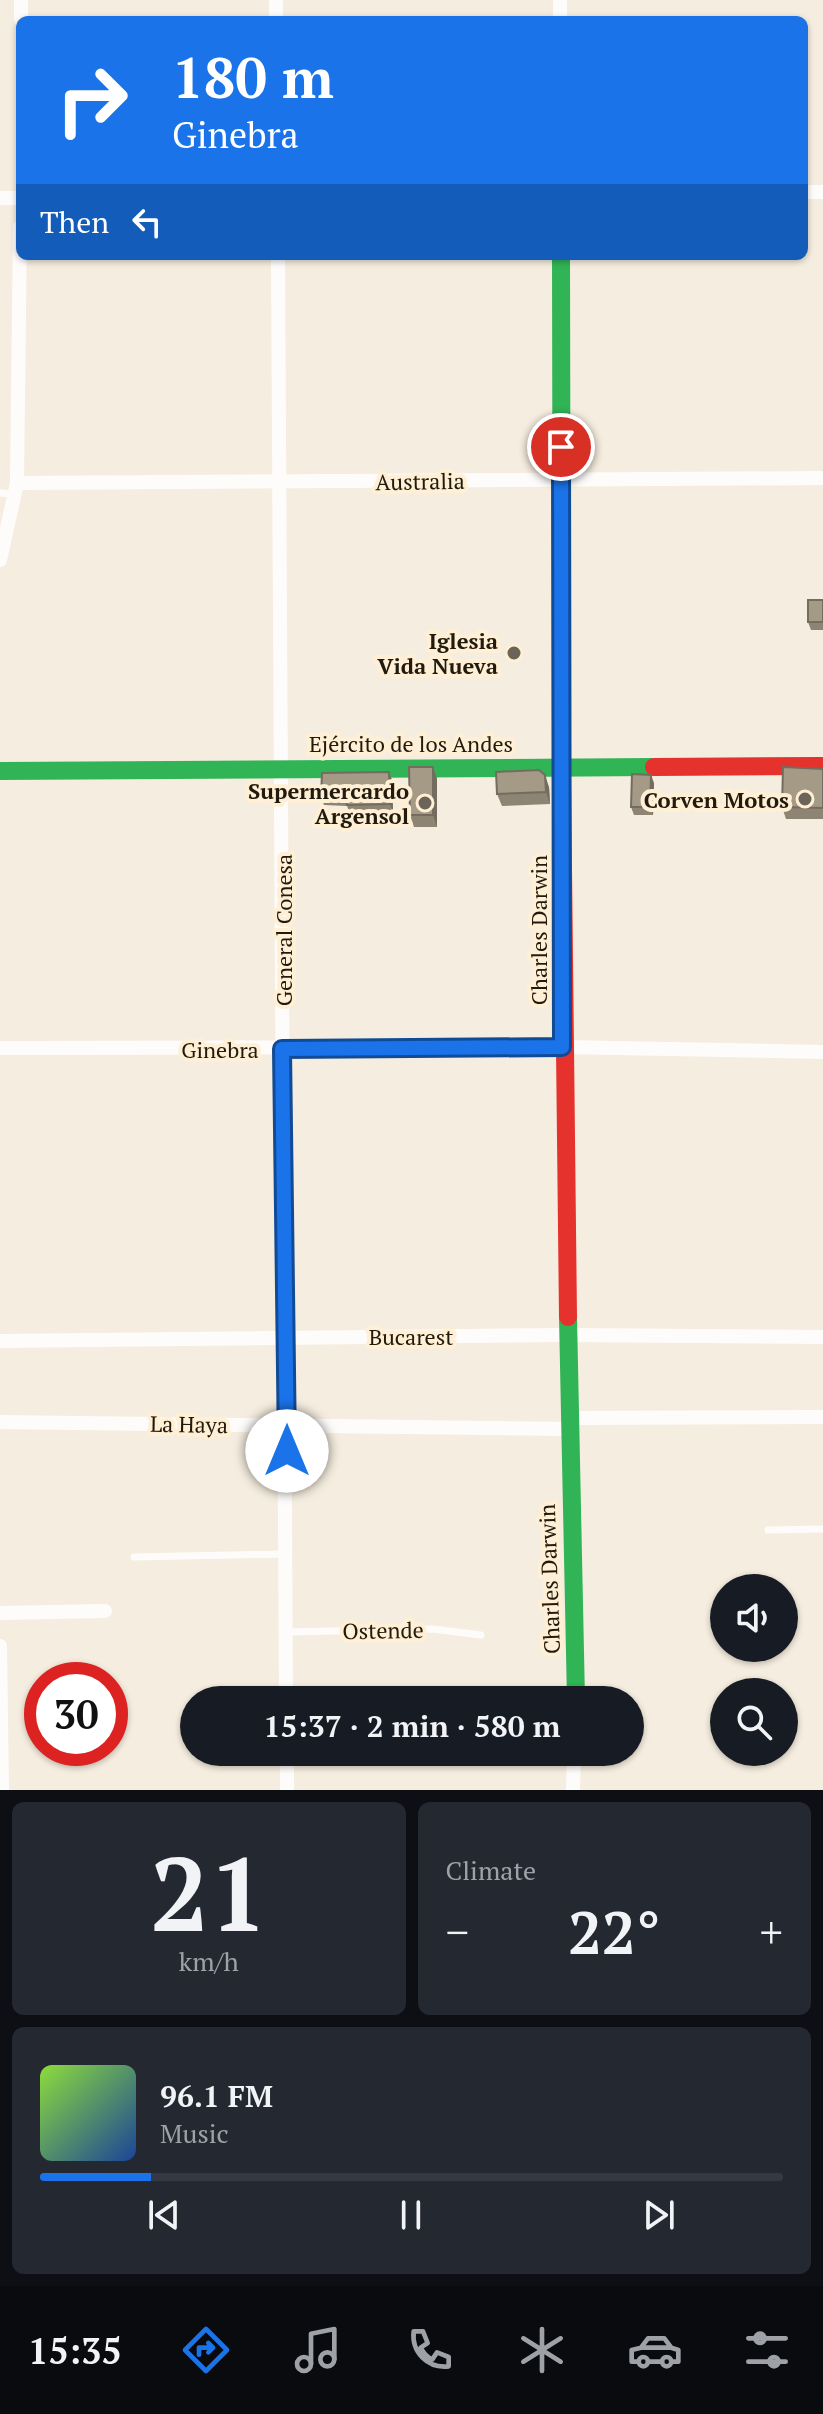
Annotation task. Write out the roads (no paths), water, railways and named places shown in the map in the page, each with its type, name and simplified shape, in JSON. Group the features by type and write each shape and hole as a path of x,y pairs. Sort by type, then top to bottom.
{"street":[{"path":"0,560 11,490 19,260"},
{"name":"General Conesa","path":"278,260 287,1425 286,1686"},
{"name":"Charles Darwin","path":"561,260 562,1047 576,1686"},
{"name":"Australia","path":"11,490 561,479 823,478"},
{"name":"Ejército de los Andes","path":"0,771 823,766"},
{"name":"Ginebra","path":"0,1048 562,1047 823,1052"},
{"name":"Bucarest","path":"0,1341 567,1335 823,1337"},
{"name":"La Haya","path":"0,1422 569,1424 823,1417"},
{"path":"0,1613 105,1611"},
{"path":"0,1646 2,1790"},
{"path":"287,1766 287,1790"},
{"path":"573,1790 574,1766"}],"lane":[{"path":"768,1530 823,1529"},
{"path":"134,1557 286,1554"},
{"name":"Ostende","path":"286,1632 433,1629 481,1635"}],"place":[{"name":"Iglesia Vida Nueva","path":"514,653"},
{"name":"Corven Motos","path":"805,799"},
{"name":"Supermercardo Argensol","path":"425,803"}]}
